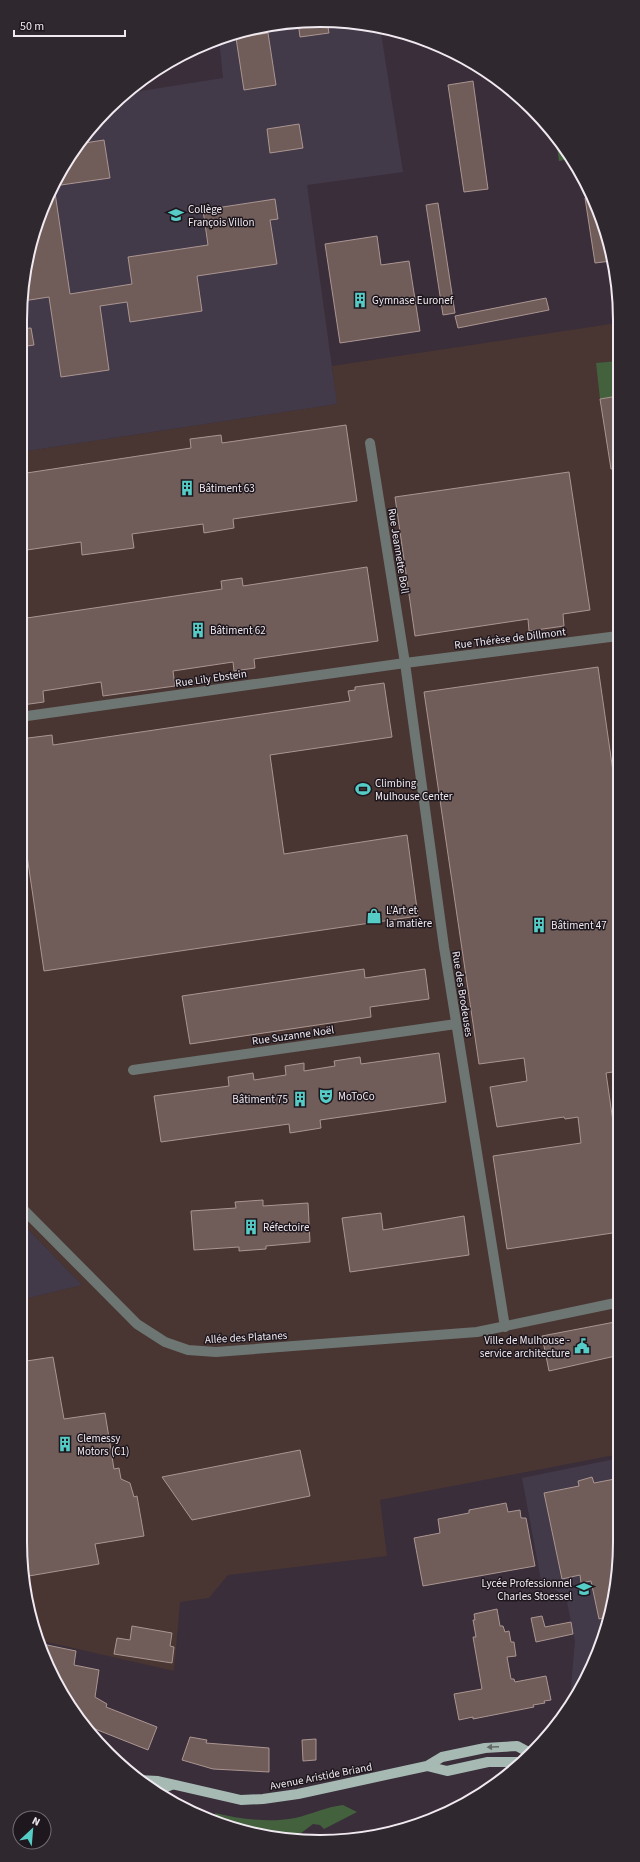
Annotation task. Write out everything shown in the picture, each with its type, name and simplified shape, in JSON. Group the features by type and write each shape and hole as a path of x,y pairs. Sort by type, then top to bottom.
{"main road":[{"name":"Avenue Aristide Briand","path":"150,1780 241,1800 263,1799 298,1794 427,1766 442,1757 485,1748 517,1746 523,1753"},
{"name":"Avenue Aristide Briand","path":"427,1766 447,1770 488,1762 516,1759"},
{"path":"161,1789 171,1785"}],"street":[{"name":"Rue Jeannette Boll","path":"370,443 405,663"},
{"name":"Rue Thérèse de Dillmont","path":"405,663 613,637"},
{"name":"Rue Lily Ebstein","path":"27,716 405,663"},
{"name":"Rue des Brodeuses","path":"405,663 456,1024 505,1327"},
{"name":"Rue Suzanne Noël","path":"133,1070 456,1024"},
{"name":"Allée des Platanes","path":"27,1213 137,1324 165,1342 188,1350 216,1352 472,1333 613,1304"}],"shaded area":[{"name":"Collège François Villon","path":"320,27 358,30 381,34 403,172 307,185 337,404 27,451 27,320 30,282 37,244 49,208 57,190 76,157 100,127 113,113 138,92 223,78 220,45 244,37 282,30"},
{"path":"613,324 613,1455 380,1500 387,1556 228,1575 209,1598 180,1602 174,1671 45,1642 37,1618 30,1580 27,1542 27,1298 82,1285 27,1228 27,451 336,404 332,366"},
{"path":"27,1228 82,1285 27,1298"},
{"name":"Lycée Professionnel Charles Stoessel","path":"613,1459 613,1542 607,1599 603,1618 591,1654 570,1694 575,1641 566,1597 541,1580 522,1478"}],"green space":[{"path":"557,149 566,160 559,161"},
{"path":"613,361 613,397 600,399 596,363"},
{"path":"343,1805 357,1812 324,1829 320,1825 313,1824 300,1834 244,1825 216,1816 215,1813 245,1819 275,1820 295,1818 331,1807"}],"building":[{"path":"328,27 329,33 300,37 299,28"},
{"path":"268,33 276,85 244,90 236,40"},
{"path":"473,81 488,189 464,192 448,85"},
{"path":"299,124 303,148 270,153 267,129"},
{"path":"104,140 110,178 60,185 76,157 88,143"},
{"path":"55,194 70,294 132,284 128,257 208,245 203,210 275,199 278,219 270,220 277,264 197,276 202,311 130,322 127,302 100,306 109,370 61,377 49,297 28,300 37,244"},
{"path":"585,198 586,198 591,208 603,244 607,262 595,263"},
{"path":"438,203 455,313 443,315 426,205"},
{"name":"Gymnase Euronef","path":"377,236 381,265 409,261 420,331 340,343 325,244"},
{"path":"546,298 549,310 458,328 455,316"},
{"path":"27,328 31,328 34,345 27,346"},
{"path":"613,397 613,469 611,469 600,399"},
{"name":"Bâtiment 63","path":"346,425 357,501 233,519 234,528 204,533 203,524 132,534 134,548 82,555 81,542 27,550 27,473 191,448 190,439 221,435 222,443"},
{"path":"569,472 590,610 563,614 564,626 529,631 528,619 415,636 395,497"},
{"name":"Bâtiment 62","path":"367,567 378,641 254,659 255,668 234,671 233,662 173,671 175,686 103,696 101,682 43,691 44,702 27,704 27,618 222,589 221,581 242,578 243,586"},
{"name":"Bâtiment 47","path":"598,667 613,771 613,1072 606,1073 613,1121 613,1233 507,1249 493,1156 581,1143 578,1117 565,1119 564,1117 497,1127 490,1087 527,1081 524,1058 479,1064 424,692"},
{"path":"384,683 392,737 270,755 284,854 407,835 418,916 44,971 27,856 27,738 52,735 53,745 350,701 348,691 355,690 355,687"},
{"path":"364,969 365,978 425,969 429,999 370,1007 371,1017 190,1044 182,996"},
{"name":"Bâtiment 75","path":"439,1053 446,1102 320,1120 321,1128 290,1133 289,1124 161,1142 154,1096 229,1086 228,1077 253,1073 254,1080 286,1075 285,1066 304,1063 304,1071 335,1066 334,1061 360,1057 361,1064"},
{"name":"Réfectoire","path":"263,1200 263,1206 308,1203 310,1242 266,1246 266,1249 239,1251 239,1247 194,1250 191,1211 236,1208 235,1202"},
{"path":"381,1213 383,1230 464,1216 469,1255 350,1272 342,1218"},
{"name":"Ville de Mulhouse - service architecture","path":"613,1322 613,1357 549,1371 542,1336"},
{"name":"Clemessy Motors (C1)","path":"53,1357 64,1419 105,1413 114,1469 119,1468 121,1479 130,1483 134,1497 137,1496 144,1536 95,1544 99,1564 30,1576 27,1542 27,1361"},
{"path":"300,1450 310,1496 192,1520 162,1477"},
{"path":"592,1477 594,1483 613,1479 612,1561 603,1618 599,1619 591,1581 581,1583 580,1575 562,1579 544,1493 579,1486 578,1481"},
{"path":"506,1503 508,1512 520,1510 521,1518 526,1518 535,1566 423,1586 414,1538 440,1533 438,1519 469,1513 469,1510"},
{"path":"497,1609 500,1626 503,1626 505,1632 509,1631 511,1642 514,1642 516,1656 507,1657 511,1679 514,1679 515,1682 546,1676 551,1700 544,1701 545,1703 533,1705 534,1707 473,1719 473,1717 459,1720 454,1694 482,1689 473,1637 476,1637 473,1620 475,1620 474,1614"},
{"path":"542,1616 545,1627 571,1622 573,1634 536,1642 531,1618"},
{"path":"132,1626 172,1633 170,1646 174,1647 172,1663 114,1654 117,1638 130,1640"},
{"path":"46,1645 76,1651 74,1665 99,1670 95,1697 107,1704 106,1707 157,1727 148,1750 95,1729 76,1705 66,1688 57,1672"},
{"path":"190,1737 207,1740 206,1743 269,1748 269,1772 213,1769 182,1760"},
{"path":"316,1739 316,1760 303,1761 302,1740"}],"place":[{"name":"Collège François Villon","path":"176,215"},
{"name":"Gymnase Euronef","path":"360,300"},
{"name":"Bâtiment 63","path":"187,488"},
{"name":"Bâtiment 62","path":"198,630"},
{"name":"Climbing Mulhouse Center","path":"363,789"},
{"name":"L'Art et la matière","path":"374,916"},
{"name":"Bâtiment 47","path":"539,925"},
{"name":"MoToCo","path":"326,1096"},
{"name":"Bâtiment 75","path":"300,1099"},
{"name":"Réfectoire","path":"251,1227"},
{"name":"Ville de Mulhouse - service architecture","path":"582,1346"},
{"name":"Clemessy Motors (C1)","path":"65,1444"},
{"name":"Lycée Professionnel Charles Stoessel","path":"584,1589"}]}
